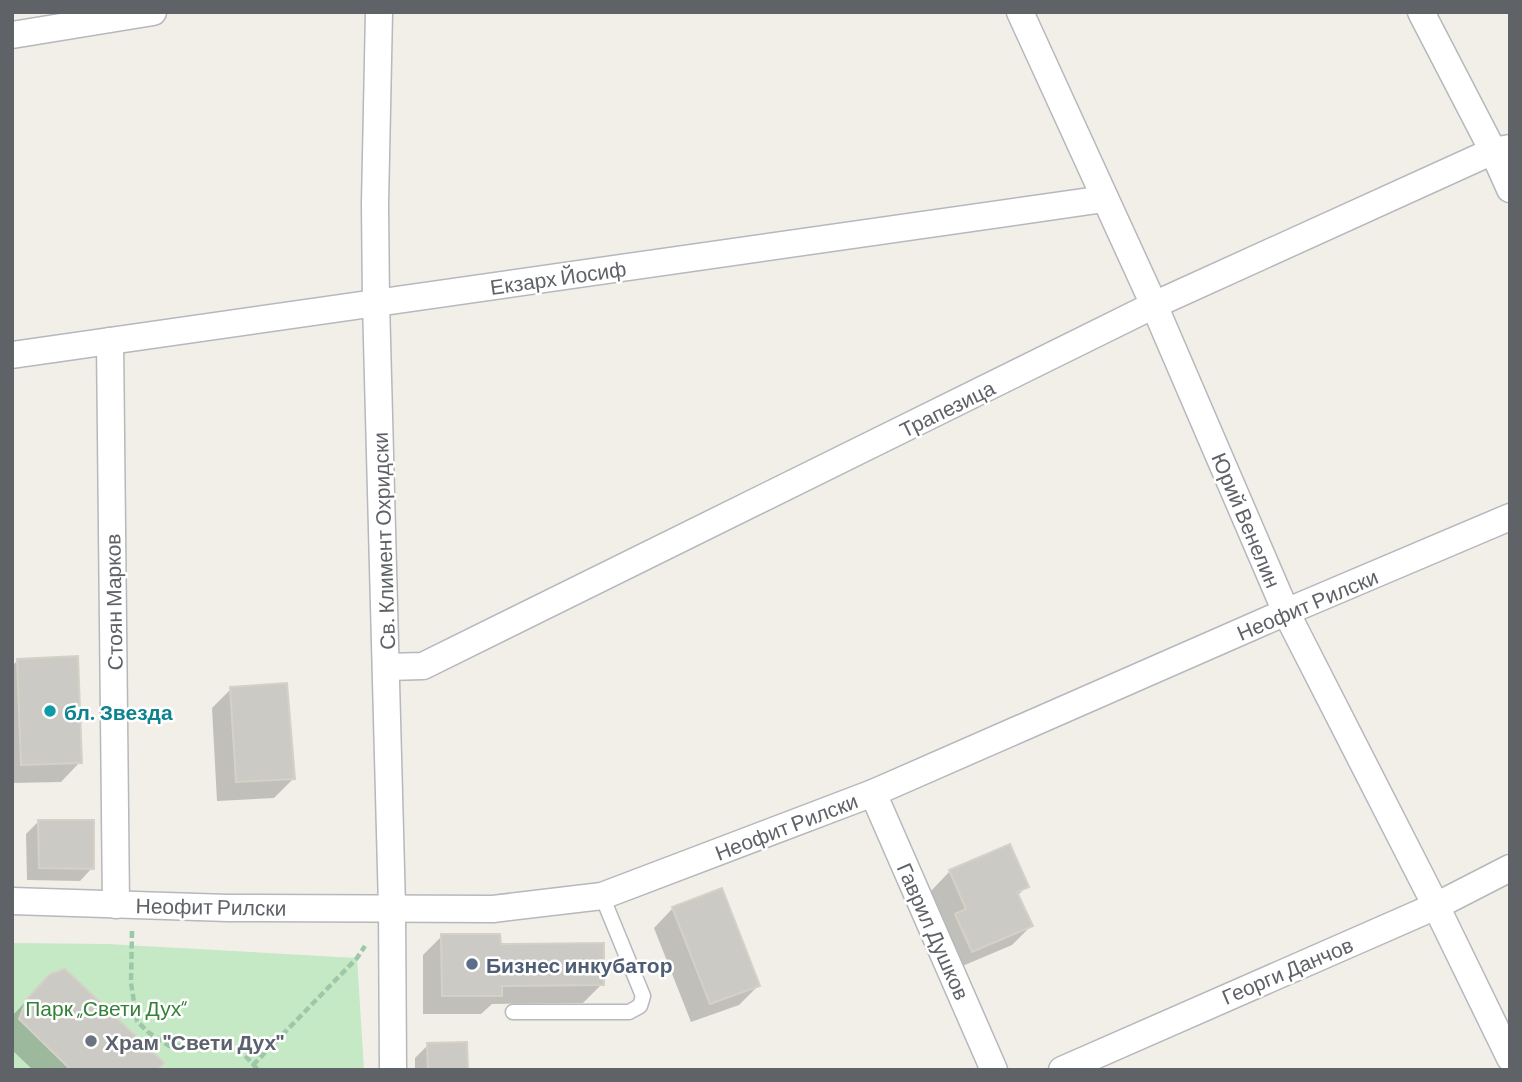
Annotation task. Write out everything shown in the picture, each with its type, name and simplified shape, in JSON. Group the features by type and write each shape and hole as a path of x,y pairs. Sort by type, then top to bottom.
{"street":[{"path":"12,35 153,12"},
{"name":"Св. Климент Охридски","path":"379,12 376,302 392,908 393,1070"},
{"name":"Юрий Венелин","path":"1020,12 1154,305 1286,612 1510,1058"},
{"path":"1421,12 1501,150 1510,189"},
{"name":"Трапезица","path":"386,667 423,666 1154,305 1501,150"},
{"name":"Екзарх Йосиф","path":"12,355 1104,199"},
{"name":"Стоян Марков","path":"110,341 117,905"},
{"name":"Неофит Рилски","path":"12,901 117,905 492,909 602,896 873,793 1510,517"},
{"name":"Гаврил Душков","path":"873,793 994,1070"},
{"name":"Георги Данчов","path":"1062,1070 1099,1062 1436,906 1510,868"}],"lane":[{"path":"513,1012 629,1012 640,1006 643,996 602,896"}],"path":[{"path":"131,961 131,984 137,1021 148,1032 169,1046 211,1044 244,1054 256,1067 357,958 392,908"}],"green space":[{"name":"Парк „Свети Дух“","path":"12,943 107,944 357,958 364,1070 12,1070"}],"building":[{"name":"бл. Звезда","path":"78,656 82,763 21,765 17,659"},
{"path":"287,683 295,779 236,782 230,687"},
{"path":"38,820 94,820 94,869 39,868"},
{"path":"1010,844 1029,887 1017,892 1033,926 972,952 955,914 966,909 949,870"},
{"path":"722,888 760,986 710,1004 672,907"},
{"path":"441,934 500,934 501,944 604,943 604,985 502,986 502,996 442,996"},
{"name":"Храм \"Свети Дух\"","path":"65,969 164,1063 157,1070 71,1070 19,1019 27,999 50,974"},
{"path":"467,1042 468,1070 428,1070 427,1043"}],"place":[{"name":"бл. Звезда","path":"50,711"},
{"name":"Бизнес инкубатор","path":"472,964"},
{"name":"Храм \"Свети Дух\"","path":"91,1041"}]}
